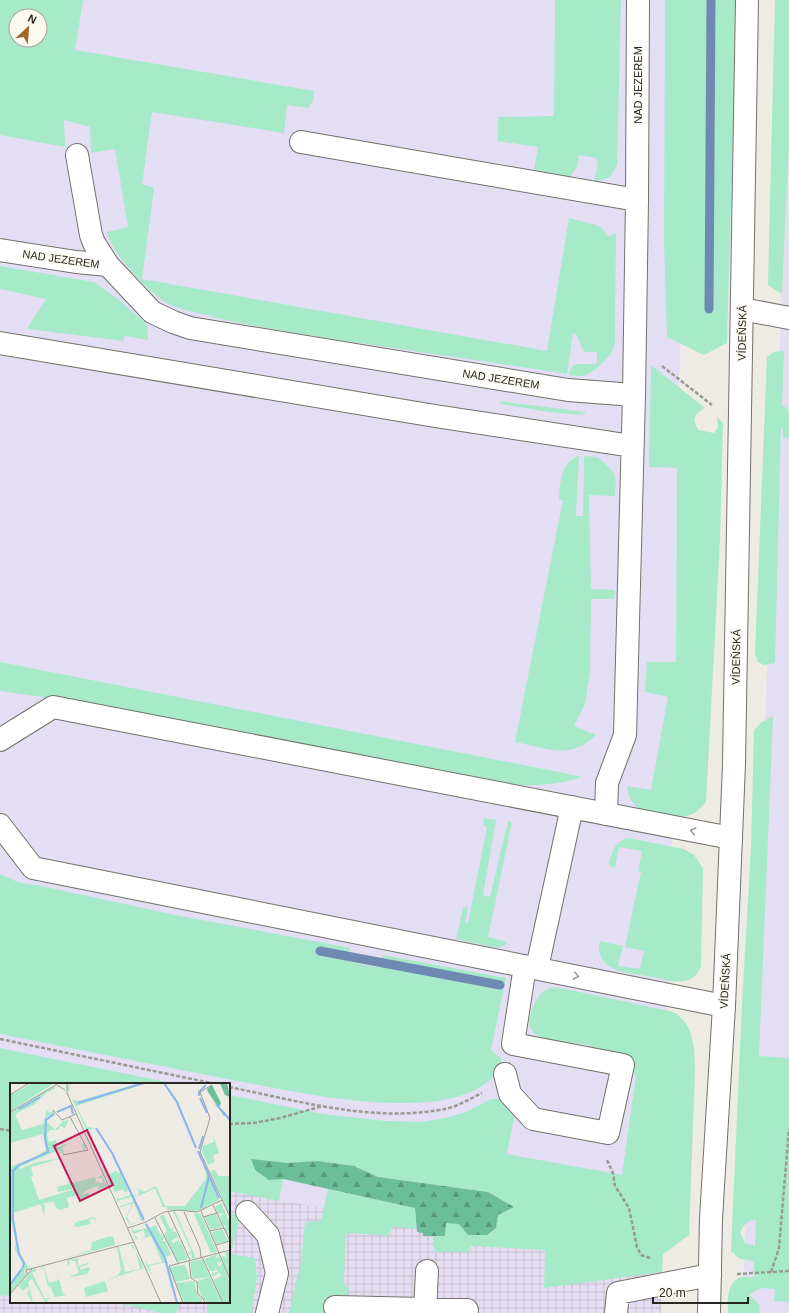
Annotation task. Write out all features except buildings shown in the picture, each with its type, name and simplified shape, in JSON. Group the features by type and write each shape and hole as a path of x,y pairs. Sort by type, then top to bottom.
{"main road":[{"name":"NAD JEZEREM","path":"0,250 76,262 108,265 152,312 190,328 568,390 634,395 638,0"},
{"name":"VÍDEŇSKÁ","path":"709,1313 711,1219 724,1006 734,764 747,0"},
{"path":"301,142 637,200"},
{"path":"77,155 91,235 94,243 108,265"},
{"path":"742,309 789,318"},
{"path":"0,343 435,416 632,446"},
{"path":"606,814 607,783 625,735 634,395"},
{"path":"0,740 53,707 731,838"},
{"path":"505,1074 510,1094 533,1119 608,1133 623,1065 513,1044 572,807"},
{"path":"0,825 33,868 724,1006"},
{"path":"247,1212 268,1235 277,1274 267,1313"},
{"path":"425,1311 427,1271"},
{"path":"616,1313 618,1293 680,1280 710,1276"},
{"path":"335,1307 425,1311 467,1310"}],"path":[{"path":"635,346 740,426"},
{"path":"0,1039 211,1083"},
{"path":"230,1087 324,1106 375,1113 415,1113 447,1109 489,1090 505,1074"},
{"path":"230,1124 254,1123 280,1118 324,1106"},
{"path":"0,1128 10,1131"},
{"path":"771,1272 779,1248 789,1129"},
{"path":"607,1159 613,1173 615,1186 628,1208 637,1247 641,1255 668,1264 680,1280"},
{"path":"710,1276 789,1271"}],"shaded area":[{"path":"0,0 689,0 677,468 676,662 662,1272 230,1191 230,1083 10,1083 0,1146"},
{"path":"789,143 789,1313 742,1313 779,363"},
{"path":"0,1146 10,1148 10,1303 230,1303 230,1191 662,1272 661,1313 0,1313"}],"green space":[{"path":"0,0 83,0 75,50 314,91 313,100 309,108 287,105 284,133 152,112 142,184 154,188 142,279 547,351 569,218 596,225 603,229 608,237 616,233 615,336 613,350 604,362 592,372 586,375 576,376 569,375 571,368 576,364 597,364 597,352 584,352 576,334 573,333 567,374 254,326 224,320 176,307 153,293 133,273 110,241 107,232 128,227 115,149 91,153 90,127 64,120 65,147 0,135"},
{"path":"555,0 621,0 617,165 610,177 594,182 598,164 596,158 579,155 577,167 568,179 533,176 538,147 498,141 498,117 554,116"},
{"path":"665,0 735,0 734,104 727,343 704,355 667,337 664,240"},
{"path":"775,0 789,0 789,143 782,294 768,285"},
{"path":"0,266 94,282 118,299 147,325 148,340 125,336 123,341 28,329 46,299 0,289"},
{"path":"784,351 782,406 789,411 789,438 783,438 783,429 781,429 775,663 764,665 758,662 755,654 767,357 774,352"},
{"path":"651,365 705,408 695,417 698,430 714,433 718,427 717,417 723,423 720,540 706,802 695,813 681,817 660,815 640,809 631,799 627,786 651,790 668,697 645,692 647,662 676,662 677,468 649,467"},
{"path":"499,401 585,412 585,414 564,414 543,411 501,404"},
{"path":"579,456 576,516 583,516 584,456 597,457 610,468 616,481 615,496 589,495 591,589 615,590 614,599 591,599 590,672 585,704 574,726 596,735 586,743 576,748 557,750 515,742 563,500 559,499 561,480 568,463"},
{"path":"0,662 579,776 580,778 546,784 512,784 85,703 0,691"},
{"path":"773,716 759,1056 789,1058 789,1302 774,1301 775,1289 761,1288 749,1295 760,1305 759,1313 728,1313 728,1299 732,1284 741,1277 754,1277 754,1261 740,1259 731,1251 742,1004 751,848 754,730 762,722","holes":["756,1219 755,1246 745,1243 740,1232 746,1223"]},
{"path":"484,818 496,820 483,895 490,897 508,821 512,822 488,937 507,942 505,945 498,948 456,939 463,908 468,907 465,923 468,923 487,827 483,825"},
{"path":"629,838 684,849 694,855 703,868 701,966 698,972 689,980 672,981 616,970 602,960 599,952 600,941 623,946 618,966 640,969 644,951 625,947 641,872 638,871 642,851 619,847 615,867 609,866 614,848 620,841"},
{"path":"0,874 20,883 37,885 175,915 351,948 346,955 351,962 380,968 383,955 506,978 491,1050 502,1059 499,1067 493,1077 486,1084 458,1097 429,1102 380,1102 330,1097 281,1089 0,1034"},
{"path":"556,987 674,1012 681,1018 690,1030 695,1069 689,1235 663,1254 662,1272 544,1288 545,1250 471,1246 470,1252 435,1252 433,1237 445,1236 446,1222 459,1224 468,1235 496,1228 498,1215 514,1207 488,1192 378,1177 354,1166 318,1161 287,1163 252,1159 269,1180 283,1179 279,1201 230,1191 230,1095 323,1114 386,1121 421,1122 446,1118 466,1112 491,1099 499,1099 507,1103 515,1112 507,1154 622,1175 636,1075 591,1046 546,1039 537,1035 531,1029 530,1019 538,997 542,992"},
{"path":"0,1048 171,1083 10,1083 10,1296 0,1295"},
{"path":"251,1159 287,1163 318,1161 354,1166 378,1177 488,1192 514,1207 498,1215 496,1228 487,1235 468,1235 459,1224 446,1223 445,1236 423,1236 423,1233 417,1232 415,1208 283,1179 269,1180 255,1170"},
{"path":"328,1189 415,1208 416,1229 391,1227 390,1236 346,1233 344,1280 345,1287 349,1287 348,1297 328,1297 328,1313 289,1313 301,1261 305,1222 321,1221"},
{"path":"230,1213 240,1216 231,1254 255,1258 257,1279 251,1313 207,1313 207,1303 230,1303"},
{"path":"118,1303 180,1303 176,1313 161,1313"}],"waterway":[{"path":"709,309 711,0"},
{"path":"320,951 500,985"}]}
